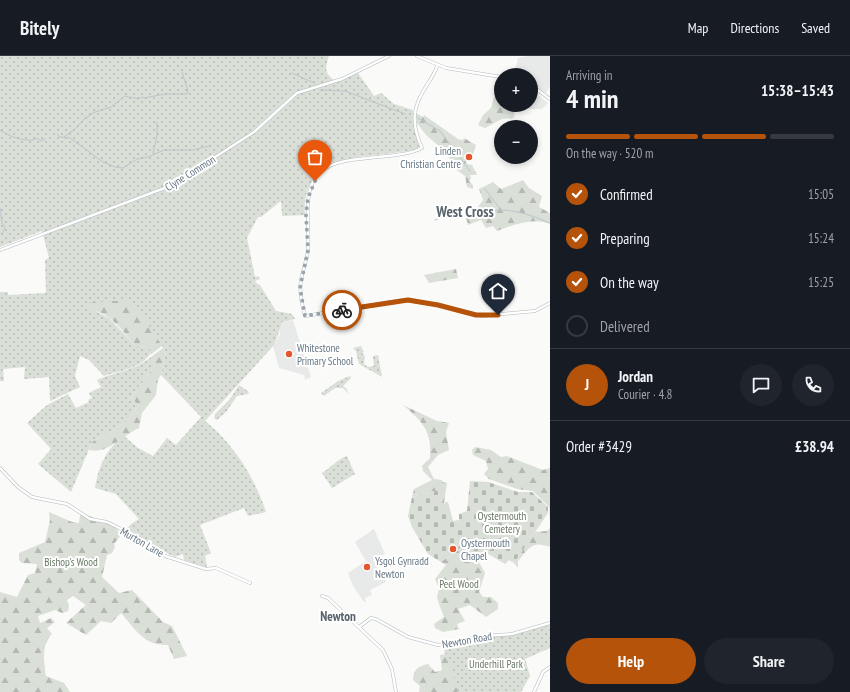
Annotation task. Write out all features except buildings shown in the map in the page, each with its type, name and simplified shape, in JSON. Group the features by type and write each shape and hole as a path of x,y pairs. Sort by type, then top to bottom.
{"street":[{"name":"Clyne Common","path":"0,250 170,186 254,132 293,95 304,90 342,79 389,56"},
{"path":"417,56 437,66 494,76"},
{"path":"437,66 434,74 418,99 414,112 415,128 422,146 409,154 337,163 323,171 315,180 308,198 306,215 308,250 300,288 305,316 403,300 438,305 482,316 536,311 550,304"},
{"path":"538,90 550,99"},
{"name":"Murton Lane","path":"0,468 27,494 42,500 67,504 90,519 107,522 138,538 165,556 206,569 216,568 250,583"},
{"path":"322,596 328,598 383,650 392,669 396,692"},
{"name":"Newton Road","path":"359,627 371,618 376,619 408,638 438,645 483,636 512,634 550,623"},
{"path":"534,692 543,672 550,667"}],"shaded area":[{"path":"528,56 550,56 550,86 546,93 538,88 538,68 516,68 518,58"},
{"path":"538,95 548,103 542,109 538,109"},
{"name":"Whitestone Primary School","path":"293,320 311,377 305,380 304,375 279,368 273,346 280,334 279,328 282,322"},
{"name":"Ysgol Gynradd Newton","path":"374,529 385,554 373,560 386,582 370,590 372,595 365,598 366,602 364,602 353,586 348,573 366,561 355,542"}],"green space":[{"path":"0,56 329,56 326,68 330,77 337,82 358,73 374,96 381,93 394,104 413,110 413,123 419,146 417,149 343,160 327,167 315,177 307,193 305,215 282,216 281,201 261,217 258,217 247,238 255,277 259,276 260,279 255,281 256,283 260,285 276,311 292,314 295,319 282,322 273,346 205,421 234,450 256,487 266,512 248,516 244,508 200,525 211,553 205,556 207,567 184,560 183,554 175,557 125,531 131,524 139,519 116,494 95,488 104,459 117,441 124,436 138,448 153,456 167,438 176,445 201,417 161,375 166,352 130,300 93,310 109,318 136,346 149,347 151,352 143,362 130,368 104,376 89,360 80,356 75,376 80,387 50,401 49,377 24,379 25,367 3,369 4,381 0,381 0,292 8,292 8,295 46,293 45,260 49,258 42,231 0,247"},
{"path":"494,97 494,112 514,112 514,118 494,120 494,123 485,128 478,125 483,115 491,108"},
{"path":"416,113 423,117 424,115 458,139 463,140 464,138 476,145 473,155 470,153 463,156 467,164 472,165 477,175 470,175 471,179 469,181 473,185 473,189 467,187 465,176 457,170 445,151 426,135 417,123"},
{"path":"523,180 529,188 542,196 539,207 550,213 550,224 537,221 516,224 497,231 493,226 486,228 481,220 468,225 465,213 475,211 483,200 479,189 493,182 501,189"},
{"path":"456,269 458,278 429,283 424,275"},
{"path":"130,300 135,303 162,346 150,355 151,352 149,347 136,346 121,328 109,318 96,311 88,310 86,303"},
{"path":"361,346 364,352 362,353 365,356 364,364 368,367 374,366 373,356 378,355 382,377 359,364 356,351 353,348"},
{"path":"163,348 166,352 161,375 158,379 156,395 142,413 139,428 109,447 96,451 89,450 92,442 126,422 139,405 130,398 155,366 151,357"},
{"path":"151,357 155,366 130,398 139,405 126,422 92,442 71,492 38,464 51,449 27,423 47,405 68,394 76,408 89,402 88,400 92,398 89,393 101,387 97,380 137,366"},
{"path":"350,376 351,378 343,386 349,394 343,388 335,388 324,396 321,393 338,381"},
{"path":"239,385 249,392 248,394 237,396 226,412 217,420 214,418 215,414 230,399"},
{"path":"403,405 437,421 449,423 446,432 449,450 438,455 428,467 434,479 442,480 442,482 447,483 444,503 439,498 438,490 412,497 414,489 432,480 423,471 422,466 430,458 430,449 428,434 425,428 421,422"},
{"path":"475,447 491,450 501,457 507,456 543,470 550,468 550,522 549,507 533,491 517,489 489,479 484,474 488,469 486,461 473,455 472,450"},
{"path":"347,456 355,474 332,488 322,473"},
{"name":"Oystermouth Cemetery","path":"470,481 488,482 518,492 532,492 548,507 548,513 514,563 509,560 505,564 485,552 475,555 461,547 441,562 428,554 412,527 408,516 412,497 438,490 439,498 444,503 448,502 453,521 459,520 459,514 467,511"},
{"name":"Bishop's Wood","path":"49,512 72,522 79,523 80,515 82,513 104,521 118,531 121,535 114,544 115,547 112,553 107,555 102,577 119,593 132,590 163,622 172,626 187,656 174,659 168,645 153,643 141,636 121,613 111,623 101,621 86,635 66,623 86,605 73,596 67,600 69,606 68,611 62,613 55,610 38,616 40,623 51,618 55,622 47,628 52,634 46,643 44,654 46,676 64,683 70,692 0,692 0,592 17,597 28,575 35,573 37,564 22,563 19,560 19,553 45,542 50,520"},
{"path":"550,528 550,547 539,544 531,546 518,561 518,568 514,563 535,532 547,531"},
{"name":"Peel Wood","path":"461,547 475,555 485,573 479,592 483,597 491,597 498,603 498,609 486,617 470,605 458,609 465,621 457,624 459,629 443,632 435,628 434,624 444,617 437,597 439,589 435,579 446,565 441,562"},
{"name":"Underhill Park","path":"550,624 550,648 525,659 530,676 521,692 458,692 451,678 443,646 478,637 512,634"},
{"path":"448,654 458,692 419,692 420,686 413,680 415,671 419,667 428,664 435,672 442,670 440,655"}],"waterway":[{"path":"64,137 75,129 84,119 95,112 111,107 125,96 139,99 142,97 145,98 164,94 187,94 188,91 182,72"},
{"path":"292,73 314,83"},
{"path":"320,90 345,91 405,114"},
{"path":"418,118 440,131 470,171"},
{"path":"153,153 157,135 157,122"},
{"path":"0,130 13,137 24,140 34,140 37,138 41,141 45,139"},
{"path":"57,134 60,137 70,138 103,162 115,167 123,168 137,159 148,157 164,150 193,150 209,146"},
{"path":"485,189 501,210"},
{"path":"0,208 2,223 5,227 2,234"},
{"path":"467,218 497,210 507,210 526,214 550,223"},
{"path":"435,220 446,216 458,218"}],"way so far":[{"path":"315,181 309,192 308,198 306,215 308,250 301,280 301,297 305,316 328,311 342,310"}],"place":[{"name":"Linden Christian Centre","path":"469,157"},
{"name":"Whitestone Primary School","path":"289,354"},
{"name":"Oystermouth Chapel","path":"453,549"},
{"name":"Ysgol Gynradd Newton","path":"367,567"}],"district":[{"name":"West Cross","path":"465,211"},
{"name":"Newton","path":"338,616"}],"route":[{"path":"342,310 396,301 412,300 476,315 498,315"}]}
